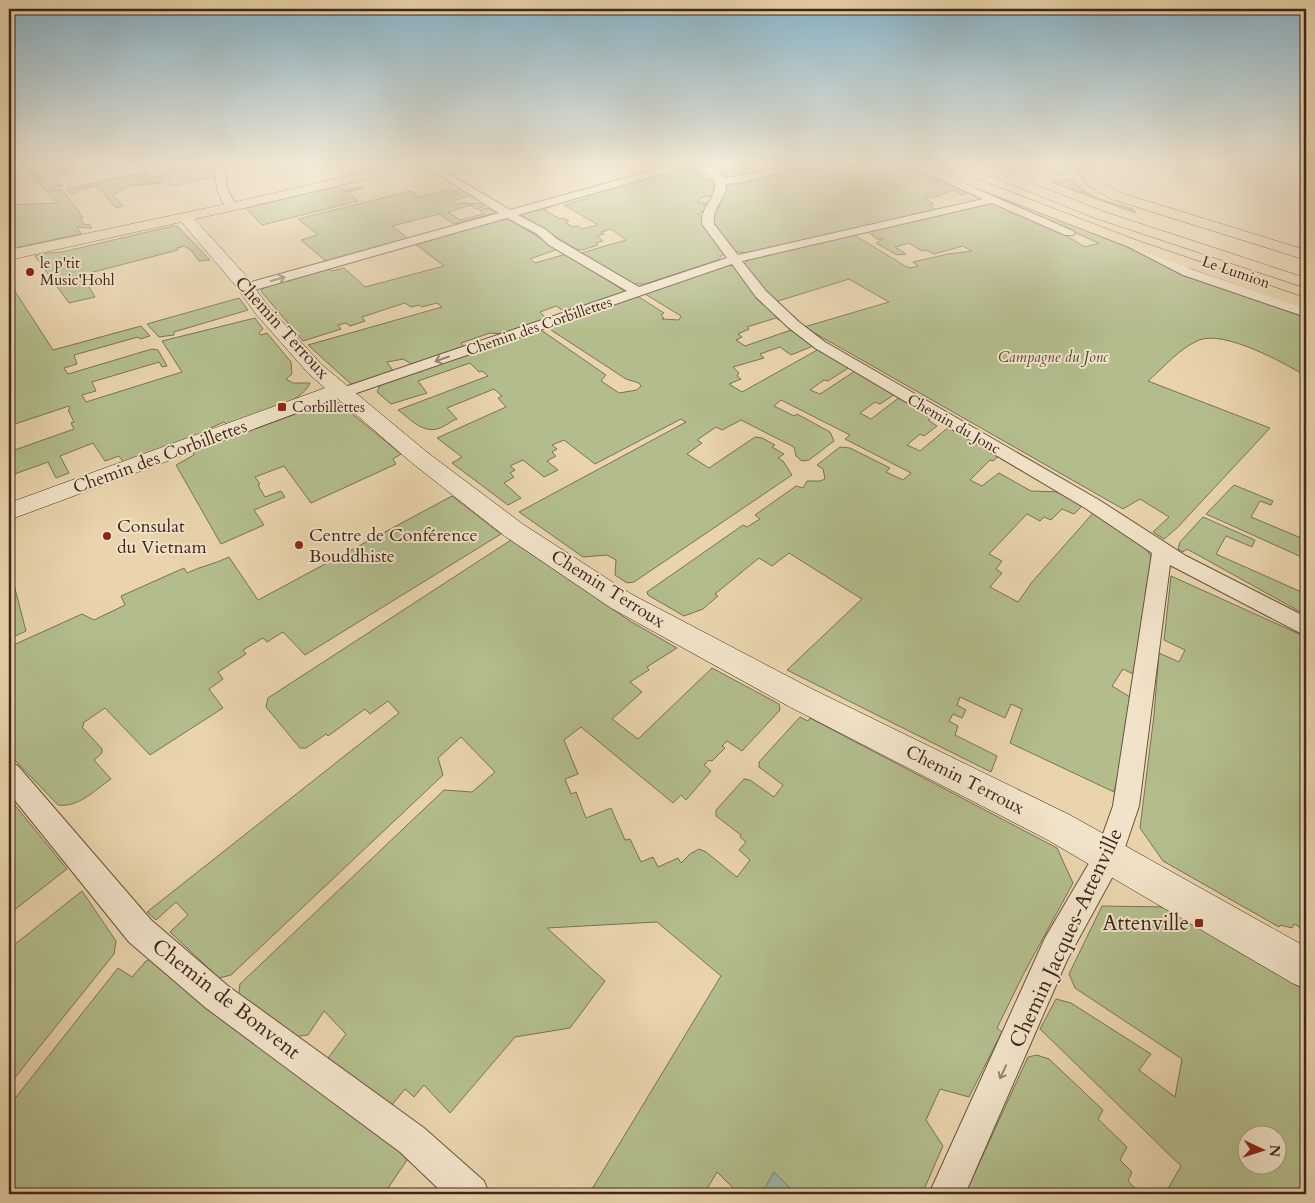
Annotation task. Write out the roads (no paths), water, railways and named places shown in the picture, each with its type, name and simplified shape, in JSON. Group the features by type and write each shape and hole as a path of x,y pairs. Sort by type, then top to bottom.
{"main road":[{"path":"9,255 170,220"},
{"path":"1054,220 1071,228 1306,294"},
{"path":"1116,220 1306,283"},
{"path":"1141,220 1306,274"},
{"path":"1193,220 1306,255"},
{"path":"1071,228 1131,243 1306,304"}],"street":[{"name":"Chemin Terroux","path":"188,220 294,347 341,392 420,458 505,523 621,601 801,698 1058,827 1306,969"},
{"path":"246,288 486,220"},
{"path":"518,220 536,228 550,237 553,242 585,262 599,267 637,292"},
{"name":"Chemin du Jonc","path":"706,220 760,294 794,325 820,345 1092,504 1162,550 1261,605 1306,627"},
{"name":"Chemin des Corbillettes","path":"9,512 341,392 735,259 904,220"},
{"path":"1049,220 1071,228"},
{"name":"Le Lumion","path":"1131,243 1187,272 1306,313"},
{"name":"Chemin Jacques-Attenville","path":"947,1194 1056,949 1109,855 1126,806 1162,550"},
{"name":"Chemin de Bonvent","path":"9,774 56,827 140,931 217,997 412,1140 471,1194"}],"place":[{"name":"le p'tit Music'Hohl","path":"30,272"},
{"name":"Corbillettes","path":"282,407"},
{"name":"Consulat du Vietnam","path":"107,536"},
{"name":"Centre de Conférence Bouddhiste","path":"299,545"},
{"name":"Attenville","path":"1199,923"}],"park label":[{"name":"Campagne du Jonc","path":"1053,357"}]}
